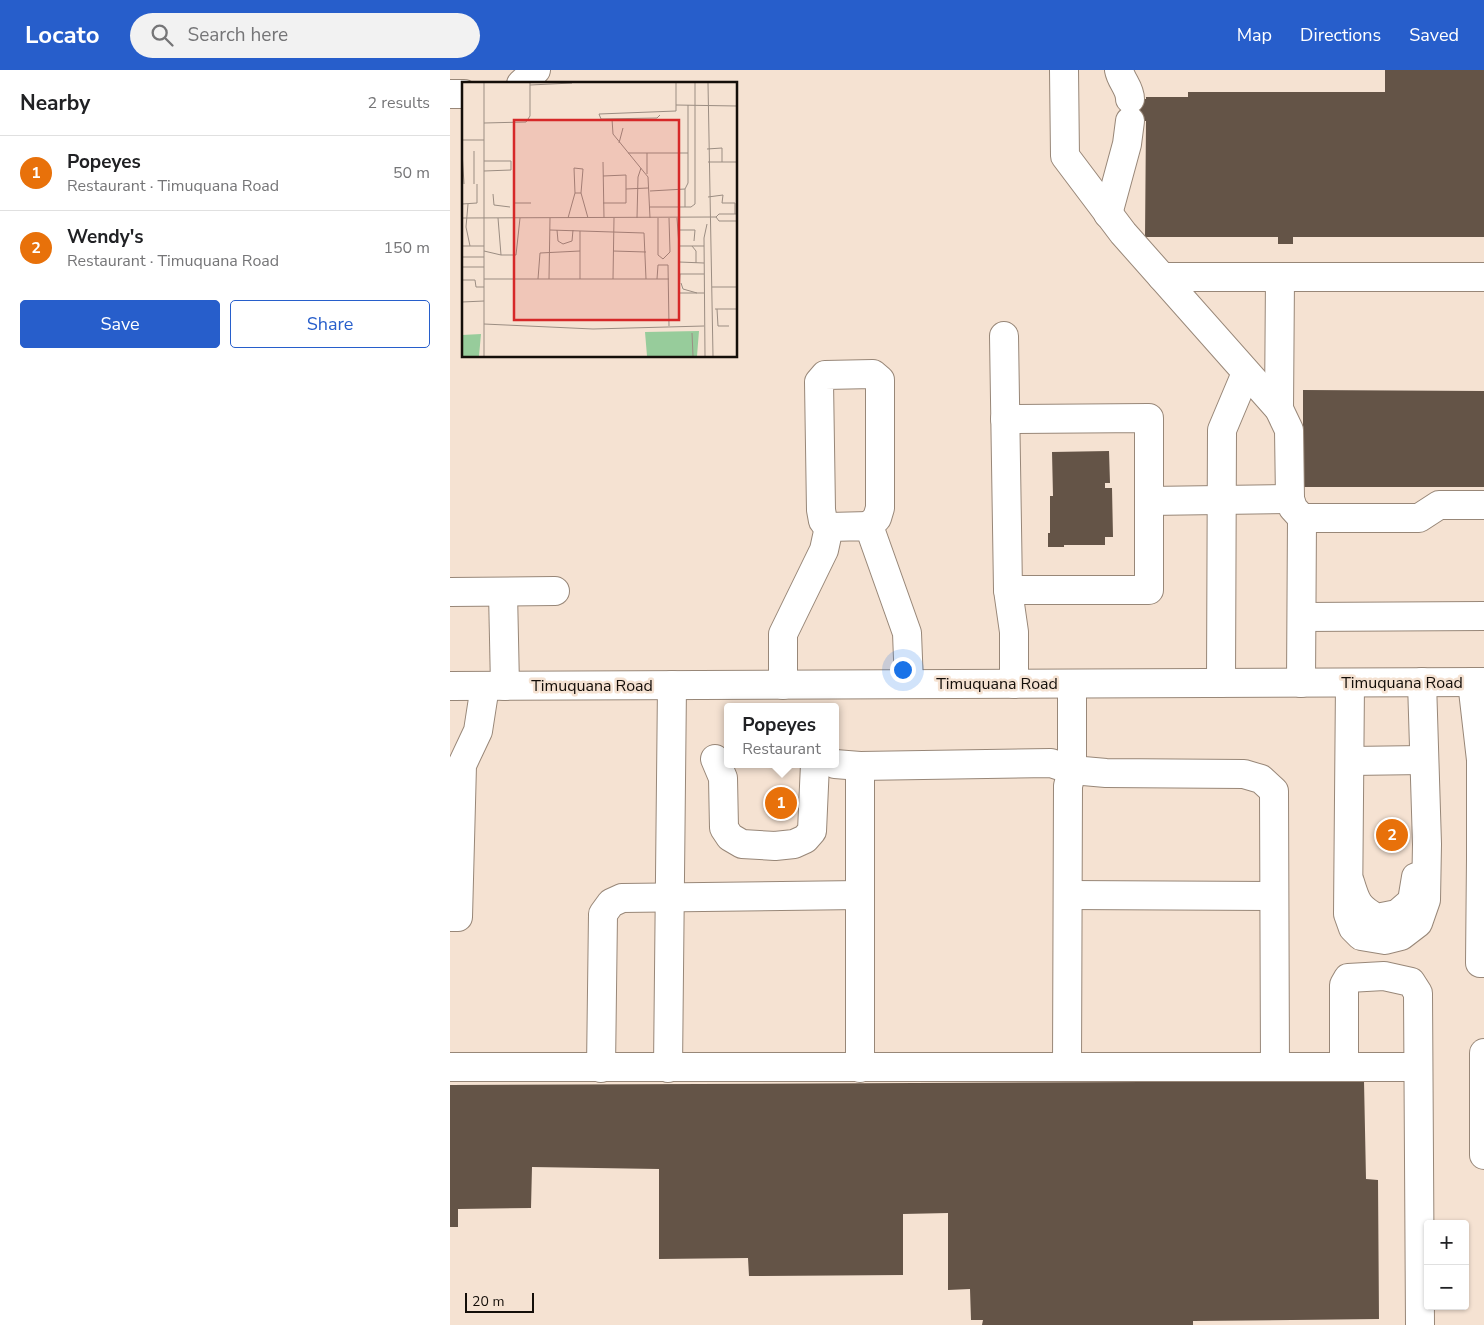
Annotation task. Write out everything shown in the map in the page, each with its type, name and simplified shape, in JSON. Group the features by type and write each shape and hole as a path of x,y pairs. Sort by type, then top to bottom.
{"main road":[{"path":"1064,70 1065,156 1108,214 1279,409 1289,430 1296,508 1302,617 1301,683"},
{"path":"1108,214 1127,144 1130,110 1130,94 1121,79 1119,70"},
{"path":"1162,277 1484,277"},
{"path":"1279,409 1280,277"},
{"path":"1004,336 1008,590 1014,632 1014,684"},
{"path":"1221,683 1222,430 1246,373"},
{"path":"824,374 873,374 880,380 880,508 877,518 869,526 829,528 823,521 820,510 818,382 824,374"},
{"path":"1005,419 1148,418 1148,590 1008,590"},
{"path":"1148,501 1222,500 1419,518 1439,505 1484,505"},
{"path":"869,526 907,633 908,684"},
{"path":"783,685 783,634 824,550 829,528"},
{"path":"450,592 555,591"},
{"path":"450,917 458,917 462,765 495,686 503,592"},
{"path":"1302,617 1484,616"},
{"path":"1349,878 1357,904 1367,913 1377,918 1396,914 1412,901 1417,866 1422,682"},
{"path":"1478,682 1483,760 1480,963 1484,964"},
{"name":"Timuquana Road","path":"450,686 1478,682"},
{"path":"1350,683 1348,914 1353,928 1361,936 1384,940 1401,936 1418,923 1426,900 1427,844 1420,760"},
{"path":"1067,1067 1068,786 1072,770 1072,684"},
{"path":"668,1068 672,685"},
{"path":"672,760 721,759 724,828 730,837 742,844 757,845 794,844 805,839 812,832 815,768"},
{"path":"1350,761 1420,760"},
{"path":"860,1068 860,895 847,765 1051,763 1072,770 1106,773 1244,774 1261,779 1274,791 1275,1067"},
{"path":"601,1068 603,914 611,903 622,898 860,895"},
{"path":"1068,895 1274,896"},
{"path":"1384,940 1384,976"},
{"path":"1344,1067 1344,985 1348,978 1384,976 1412,982 1418,993 1420,1325"},
{"path":"1484,1053 1484,1155"},
{"path":"450,1067 1418,1067"}],"building":[{"path":"1385,70 1484,70 1484,237 1293,237 1293,244 1278,244 1278,237 1145,237 1146,121 1122,121 1122,99 1188,97 1188,92 1385,92"},
{"path":"1303,390 1484,391 1484,487 1303,487"},
{"path":"1109,451 1110,483 1105,483 1105,488 1112,488 1113,537 1105,537 1105,545 1048,547 1050,496 1053,496 1052,452"},
{"path":"1364,1081 1366,1179 1378,1180 1379,1319 1193,1321 1193,1325 982,1325 983,1320 971,1320 970,1289 948,1290 948,1213 903,1214 903,1275 749,1276 748,1258 659,1259 659,1169 532,1167 531,1208 458,1209 458,1227 450,1227 450,1085"}],"place":[{"name":"Popeyes","path":"781,803"},
{"name":"Wendy's","path":"1392,835"}]}
